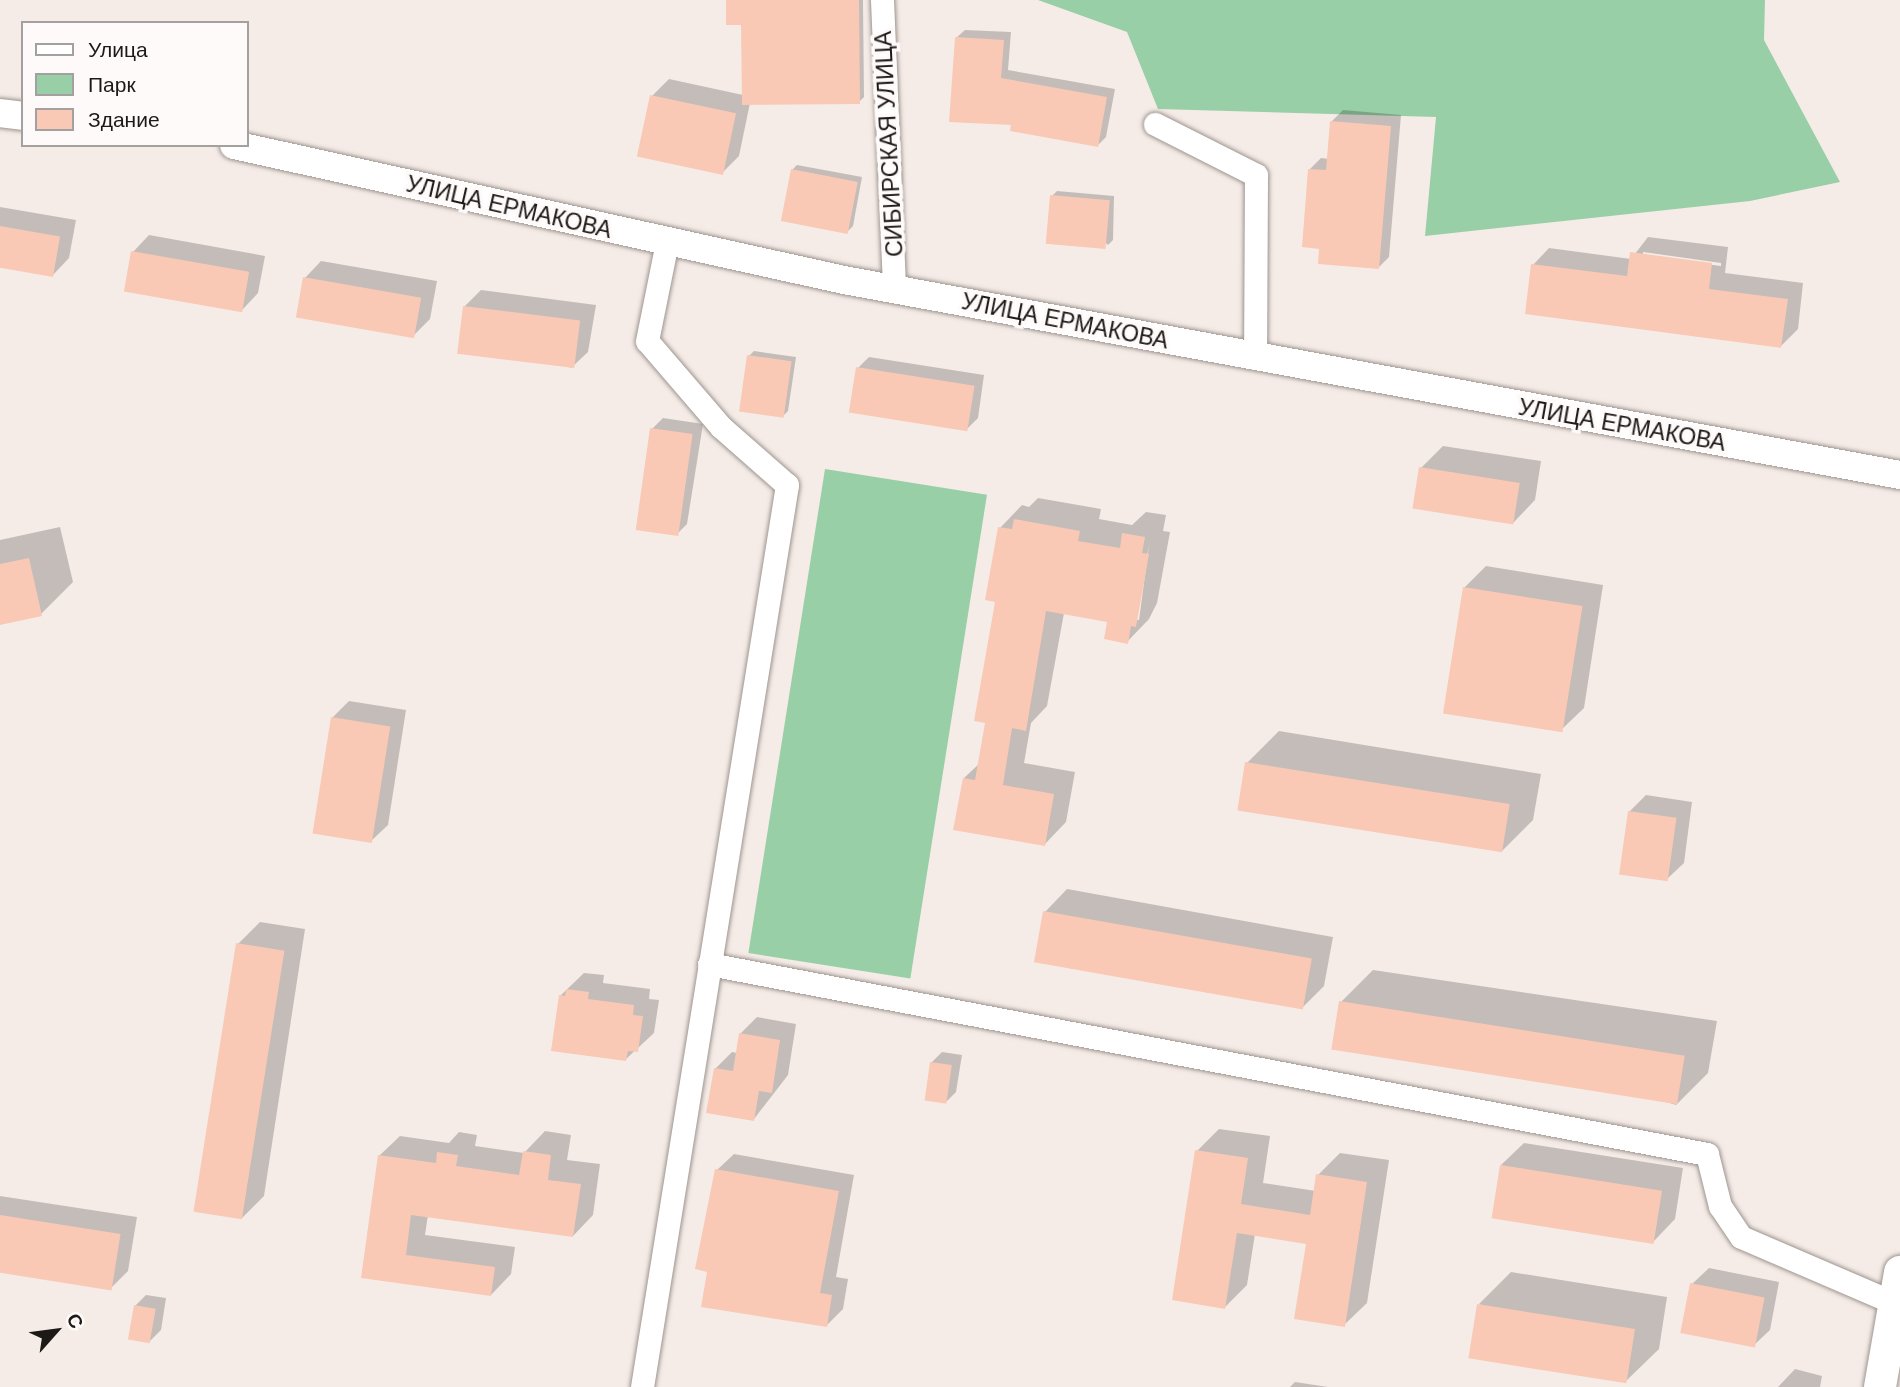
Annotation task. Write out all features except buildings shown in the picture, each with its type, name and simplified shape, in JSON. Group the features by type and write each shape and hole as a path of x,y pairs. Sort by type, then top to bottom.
{"main road":[{"path":"1880,1387 1897,1287"}],"street":[{"name":"СИБИРСКАЯ УЛИЦА","path":"882,0 894,287"},
{"path":"0,113 21,116"},
{"path":"1155,124 1256,175 1255,358"},
{"name":"УЛИЦА ЕРМАКОВА","path":"243,147 667,242 894,287 1255,358 1900,475"},
{"path":"642,1387 787,485 722,427 647,341 667,242"},
{"path":"709,964 1707,1154 1720,1206 1741,1237 1897,1287"}],"green space":[{"path":"1038,0 1765,0 1764,40 1840,182 1750,201 1425,236 1436,117 1158,109 1127,32"},
{"path":"825,469 987,495 910,979 748,953"}]}
